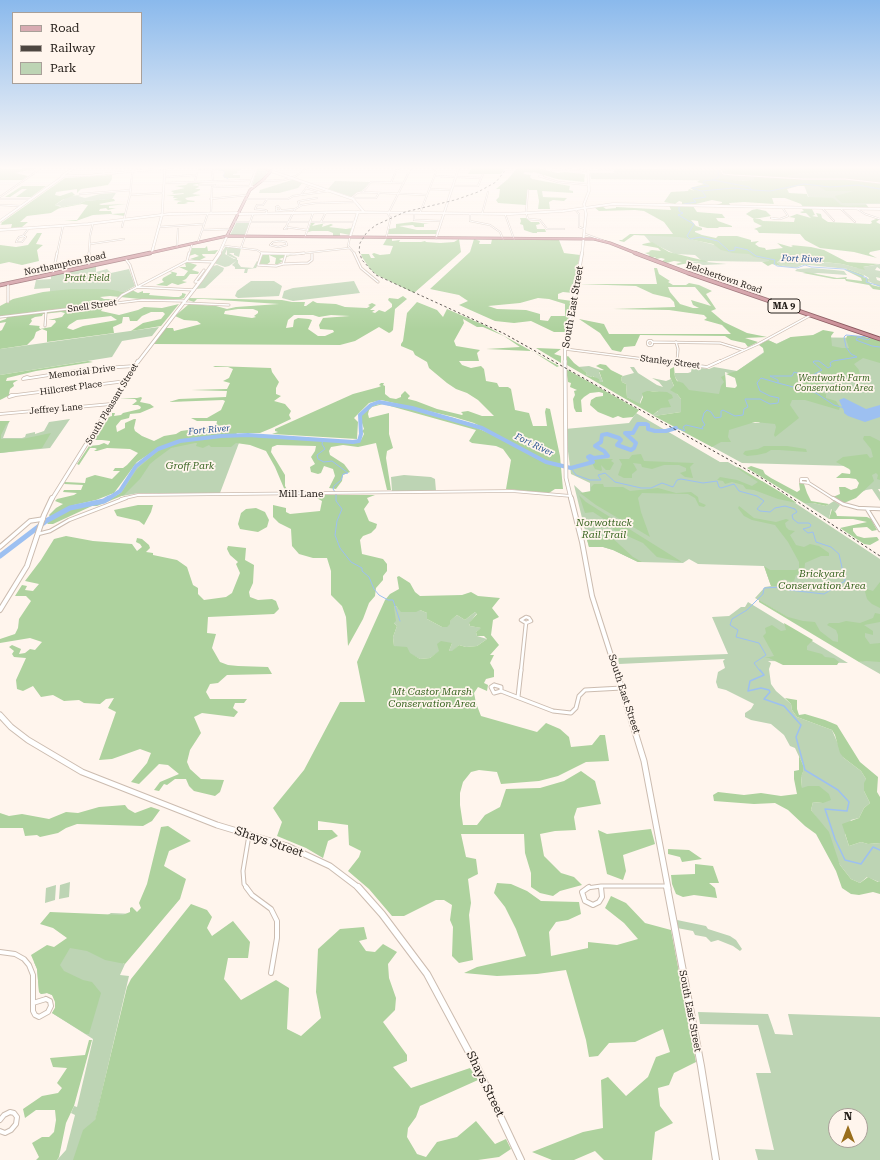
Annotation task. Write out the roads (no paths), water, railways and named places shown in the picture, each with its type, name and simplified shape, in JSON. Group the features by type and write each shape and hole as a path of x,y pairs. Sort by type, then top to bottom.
{"highway":[{"name":"MA 9","path":"227,236 584,239"},
{"name":"Northampton Road","path":"0,285 227,236"},
{"name":"Belchertown Road","path":"584,239 610,243 688,273 880,339"}],"main road":[{"path":"0,230 108,221"},
{"path":"152,252 160,221"},
{"name":"South East Street","path":"585,221 585,234 565,349 566,470 581,536 592,596 642,754 701,1066 716,1160"},
{"name":"South Pleasant Street","path":"0,609 25,569 40,527 55,494 146,348 194,290 214,262 224,246 227,236 235,222"},
{"path":"350,237 355,222"},
{"name":"Shays Street","path":"0,715 11,727 28,740 79,771 217,825 287,846 330,866 347,877 372,901 433,984 478,1069 521,1160"}],"street":[{"path":"122,227 124,221"},
{"path":"198,242 206,221"},
{"path":"386,238 390,221"},
{"path":"436,238 441,221"},
{"path":"471,221 490,225 500,232 503,239"},
{"path":"508,221 514,239"},
{"path":"541,221 546,228 564,229"},
{"name":"South East Street","path":"579,221 579,227 585,229"},
{"path":"235,222 355,222"},
{"path":"241,248 251,222"},
{"path":"289,222 287,228 307,230"},
{"path":"305,237 310,222"},
{"path":"89,266 93,223"},
{"path":"159,227 204,224"},
{"path":"52,274 63,226"},
{"path":"23,236 26,237 22,242 16,242 19,237 23,236 30,228"},
{"path":"177,247 178,229"},
{"path":"202,230 231,229"},
{"name":"Belchertown Road","path":"585,234 610,243"},
{"path":"280,241 282,237"},
{"path":"350,237 347,245 354,252 361,268 378,282"},
{"path":"90,243 124,239"},
{"path":"280,241 286,242 287,245 278,248 271,246 273,242 280,241"},
{"path":"187,261 192,244"},
{"path":"224,246 257,250 262,253 286,254 350,248"},
{"path":"262,253 258,264 259,266 308,264 312,260 312,254"},
{"path":"283,264 286,254"},
{"path":"125,258 130,265 137,287"},
{"path":"114,304 127,292 187,261 214,262"},
{"name":"South Pleasant Street","path":"199,282 195,282 204,270"},
{"path":"8,284 8,302"},
{"path":"137,287 194,290"},
{"name":"Snell Street","path":"0,317 146,300 229,305"},
{"path":"45,326 46,312"},
{"name":"Stanley Street","path":"565,349 709,366 811,315"},
{"path":"653,342 720,343 743,350"},
{"path":"676,342 678,348 677,363"},
{"name":"Memorial Drive","path":"30,378 82,370 135,366"},
{"name":"Hillcrest Place","path":"16,395 126,381"},
{"name":"Jeffrey Lane","path":"0,414 112,404"},
{"path":"809,483 839,502 867,509 880,510"},
{"name":"Mill Lane","path":"38,534 50,531 69,520 120,499 134,495 512,491 572,496"},
{"path":"867,509 880,530"},
{"path":"0,547 30,522 43,520"},
{"path":"518,697 526,624"},
{"path":"501,691 553,711 568,713 576,708 579,696 583,691 589,689 622,688"},
{"path":"249,834 243,871 244,884 252,896 271,909 277,921 278,935 271,973"},
{"path":"601,886 602,897 599,902 593,905 585,901 582,892 586,888 601,886 666,886"},
{"path":"0,952 15,954 24,959 29,965 32,975 33,1003 34,1013 38,1016 46,1014 51,1006 50,1001 46,999 33,1003"},
{"path":"0,1120 9,1112 14,1113 17,1117 16,1124 11,1130 5,1132 0,1131"}],"water":[{"path":"844,398 866,409 880,405 880,417 865,422 848,416 844,413 839,400"}],"waterway":[{"name":"Fort River","path":"689,221 694,224 687,236 690,239 701,237 718,241 729,251 735,250 735,247 748,250 756,256 775,260 774,264 777,266 797,268 805,265 811,267 844,269 867,278 866,282 880,286"},
{"name":"Fort River","path":"778,383 778,380 770,376 792,376 794,372 807,376 813,375 822,370 813,362 814,361 819,361 828,368 831,366 830,363 833,361 857,357 851,354 846,347 844,337 846,335 868,337 870,338 868,340 858,337 856,340 872,346 880,347"},
{"name":"Fort River","path":"676,428 685,431 683,427 686,425 703,429 702,427 705,425 702,420 704,413 707,410 711,412 715,418 721,417 721,411 723,410 735,416 743,415 744,409 748,407 745,399 760,399 770,404 778,403 779,398 770,396 760,391 757,383 761,378 778,383"},
{"path":"778,383 816,393 834,405 844,408"},
{"name":"Fort River","path":"108,499 120,491 136,466 158,449 180,441 221,436 248,435 353,442 359,441 361,434 360,415 371,405 379,402 412,408 482,428 546,462 571,468 593,462 588,457 590,456 594,458 608,456 604,451 595,446 601,442 602,435 607,434 619,438 621,440 617,445 631,450 634,448 636,443 625,433 633,433 638,424 646,424 648,425 648,429 655,431 666,431 676,428"},
{"path":"323,439 322,444 325,449 317,455 318,459 324,462 332,461 348,473 343,474 341,480 334,486 333,489 335,492"},
{"path":"571,468 576,475 590,480 601,480 598,475 605,473 615,482 641,488 651,488 662,483 673,487 677,480 681,479 703,483 717,481 719,487 721,488 734,484 739,491 757,496 764,501 757,509 760,511 770,512 775,508 785,506 795,509 797,512 792,515 793,519 798,523 809,523 811,525 810,527 803,529 808,533 813,532 816,542 831,547 839,554 845,581 824,594 789,590 781,587 764,588 763,594 747,610 732,619 730,625 738,630 736,637 759,643 766,655 754,663 760,671"},
{"path":"336,494 336,501 342,509 337,521 335,535 340,548 351,562 362,568 362,571 369,577 374,589 379,595 388,600 393,600 400,621"},
{"name":"Fort River","path":"0,556 46,521 70,508 104,501 109,498"},
{"path":"760,670 764,675 750,681 748,691 761,688 769,690 770,692 764,699 784,706 801,725 796,737 805,770 838,790 849,802 847,811 825,809 835,839 845,860 861,864 873,847 880,850"}],"railway":[{"path":"385,221 376,225 367,232 360,243 359,251 362,260 376,275 503,333 760,477 880,556"}],"park label":[{"name":"Pratt Field","path":"87,278"},
{"name":"Wentworth Farm Conservation Area","path":"834,384"},
{"name":"Groff Park","path":"190,466"},
{"name":"Norwottuck Rail Trail","path":"604,528"},
{"name":"Brickyard Conservation Area","path":"822,580"},
{"name":"Mt Castor Marsh Conservation Area","path":"432,698"}]}
